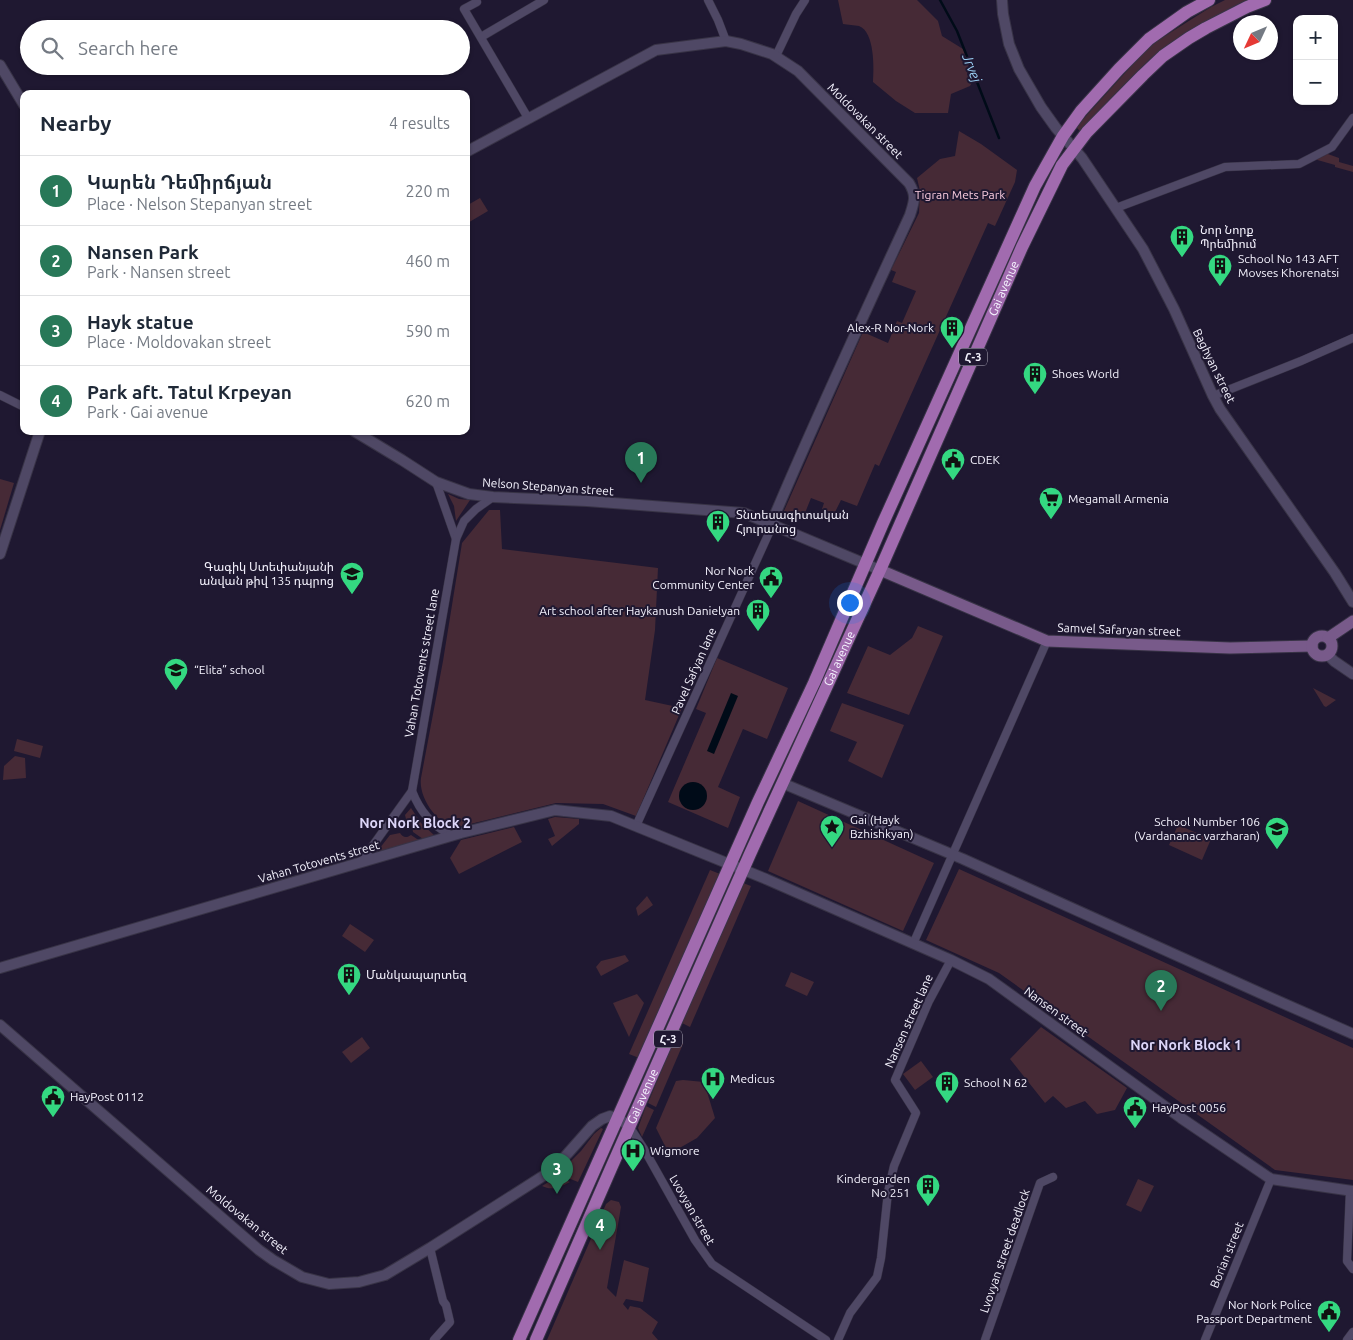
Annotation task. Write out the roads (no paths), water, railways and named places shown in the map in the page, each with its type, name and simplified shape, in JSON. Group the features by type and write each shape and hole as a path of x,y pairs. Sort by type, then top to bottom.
{"main road":[{"name":"Gai avenue","path":"519,1340 1035,186 1063,136 1109,80 1149,39 1187,12 1209,0"},
{"name":"Gai avenue","path":"536,1340 782,783 880,570 1030,231 1062,165 1087,132 1163,56 1206,28 1265,0"},
{"name":"Samvel Safaryan street","path":"880,570 1047,641 1230,648 1312,646"},
{"path":"1328,638 1332,644 1330,653 1322,657 1316,655 1312,650 1314,640 1319,637 1328,638 1353,621"}],"street":[{"path":"481,37 544,0"},
{"path":"708,0 726,41"},
{"path":"776,56 796,14 805,0"},
{"name":"Baghyan street","path":"1002,0 1009,44 1019,69 1041,107 1082,158 1143,249 1174,309 1212,396 1335,573 1353,602"},
{"path":"477,2 464,9 528,118"},
{"name":"Moldovakan street","path":"470,150 656,50 726,41 742,44 776,56 798,71 909,184 914,191 915,201 910,215 818,416 774,516 773,524"},
{"path":"0,65 20,98"},
{"path":"1116,208 1225,167 1299,164 1332,147 1353,118"},
{"path":"1212,396 1353,338"},
{"path":"0,395 20,405"},
{"path":"0,554 39,435"},
{"name":"Nelson Stepanyan street","path":"361,435 436,482 469,494 744,513 880,570"},
{"name":"Vahan Totovents street lane","path":"436,482 456,539"},
{"name":"Vahan Totovents street lane","path":"361,862 412,790 456,539 464,521 476,508 494,497"},
{"name":"Pavel Safyan lane","path":"636,826 773,524"},
{"path":"913,944 1047,641"},
{"path":"1328,655 1353,674"},
{"path":"782,783 952,855 1353,1034"},
{"path":"412,790 421,811 440,830 452,836"},
{"name":"Vahan Totovents street","path":"0,968 452,836 555,810 611,816 731,864"},
{"name":"Nansen street","path":"731,864 951,960 989,980 1181,1118 1271,1179 1352,1190"},
{"name":"Nansen street lane","path":"838,1340 850,1313 877,1277 888,1192 894,1166 916,1113 895,1080 929,1001 951,960"},
{"name":"Moldovakan street","path":"0,1025 259,1250 302,1277 329,1284 359,1282 384,1275 554,1169 592,1126 602,1119 610,1116 618,1118"},
{"path":"618,1118 629,1126"},
{"name":"Lvovyan street","path":"629,1126 695,1240 712,1264 826,1340"},
{"name":"Lvovyan street deadlock","path":"985,1340 1040,1183 1053,1177"},
{"name":"Borian street","path":"1205,1340 1271,1179"},
{"path":"1352,1190 1347,1261 1353,1269"},
{"path":"430,1248 450,1322 434,1340"},
{"path":"1347,1340 1353,1332"}],"water":[{"path":"731,693 738,696 714,754 707,751"},
{"path":"693,782 703,786 707,796 703,806 693,810 683,806 679,796 683,786"}],"waterway":[{"name":"Jrvej","path":"940,0 957,31 999,138"}],"place":[{"name":"Նոր Նորք Պրեմիում","path":"1182,258"},
{"name":"School No 143 AFT Movses Khorenatsi","path":"1220,287"},
{"name":"Alex-R Nor-Nork","path":"952,349"},
{"name":"Shoes World","path":"1035,395"},
{"name":"CDEK","path":"953,481"},
{"name":"Կարեն Դեմիրճյան","path":"641,483"},
{"name":"Megamall Armenia","path":"1051,520"},
{"name":"Տնտեսագիտական Հյուրանոց","path":"718,543"},
{"name":"Գագիկ Ստեփանյանի անվան թիվ 135 դպրոց","path":"352,595"},
{"name":"Nor Nork Community Center","path":"771,599"},
{"name":"Art school after Haykanush Danielyan","path":"758,632"},
{"name":"“Elita” school","path":"176,691"},
{"name":"Gai (Hayk Bzhishkyan)","path":"832,848"},
{"name":"School Number 106 (Vardananac varzharan)","path":"1277,850"},
{"name":"Մանկապարտեզ","path":"349,996"},
{"name":"Nansen Park","path":"1161,1011"},
{"name":"Medicus","path":"713,1100"},
{"name":"School N 62","path":"947,1104"},
{"name":"HayPost 0112","path":"53,1118"},
{"name":"HayPost 0056","path":"1135,1129"},
{"name":"Wigmore","path":"633,1172"},
{"name":"Hayk statue","path":"557,1194"},
{"name":"Kindergarden No 251","path":"928,1207"},
{"name":"Park aft. Tatul Krpeyan","path":"600,1250"},
{"name":"Nor Nork Police Passport Department","path":"1329,1333"}],"district":[{"name":"Nor Nork Block 2","path":"415,823"},
{"name":"Nor Nork Block 1","path":"1186,1045"}],"park label":[{"name":"Tigran Mets Park","path":"960,195"}]}
